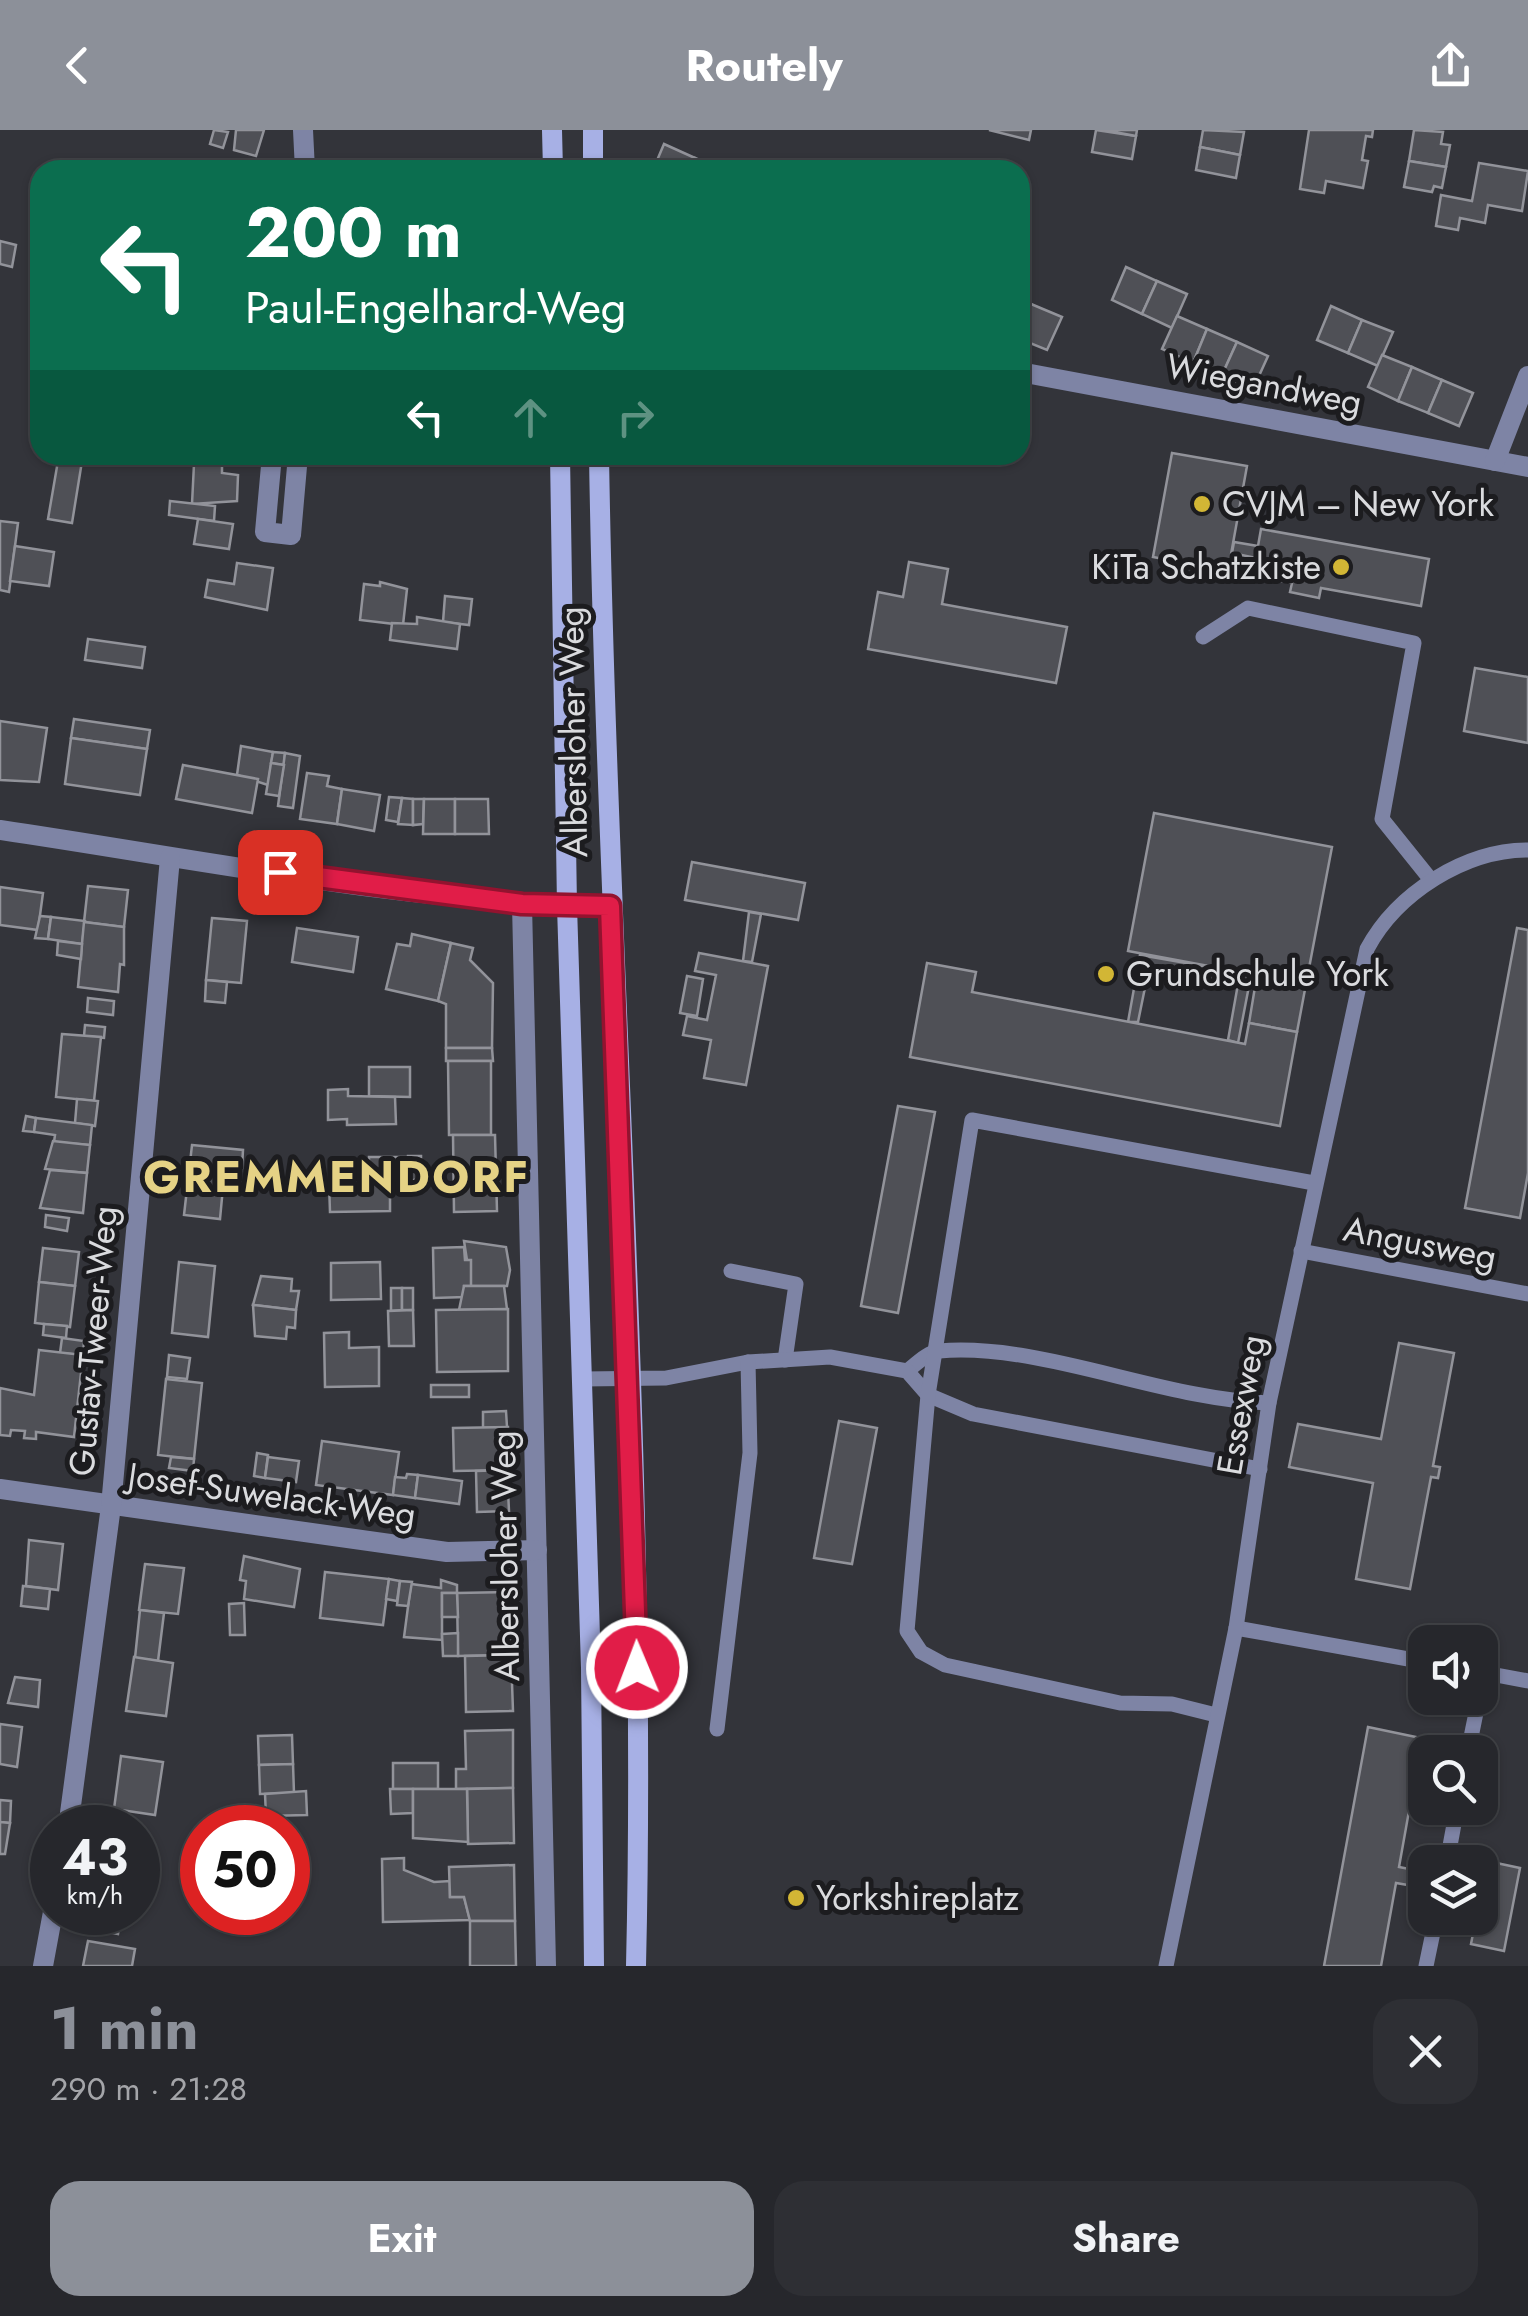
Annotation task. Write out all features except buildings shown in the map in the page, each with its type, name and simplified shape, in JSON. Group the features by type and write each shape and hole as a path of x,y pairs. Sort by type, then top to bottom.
{"main road":[{"path":"552,130 553,160"},
{"path":"593,130 594,160"},
{"name":"Albersloher Weg","path":"560,465 594,1966"},
{"name":"Albersloher Weg","path":"600,465 610,906 637,1668 636,1966"}],"street":[{"path":"303,130 304,160"},
{"name":"Wiegandweg","path":"1030,374 1528,467"},
{"path":"1495,461 1528,376"},
{"path":"271,465 265,532 292,535 297,465"},
{"path":"0,830 170,858 522,904 610,906"},
{"name":"Gustav-Tweer-Weg","path":"71,1805 111,1506 170,858"},
{"name":"Albersloher Weg","path":"522,904 546,1966"},
{"name":"Josef-Suwelack-Weg","path":"0,1488 447,1552 536,1550"},
{"path":"43,1966 49,1935"}],"lane":[{"path":"1203,638 1248,608 1414,643 1382,819 1431,880"},
{"name":"Essexweg","path":"1166,1966 1236,1628 1269,1404 1367,949 1374,936 1431,880 1457,864 1497,851 1528,850"},
{"path":"1216,1715 1172,1704 1120,1703 945,1665 921,1652 907,1631 928,1395 972,1120 1314,1183"},
{"name":"Angusweg","path":"1301,1251 1528,1294"},
{"path":"730,1271 796,1284 785,1360"},
{"path":"907,1371 934,1351 1004,1354 1195,1396 1269,1404"},
{"path":"583,1379 666,1378 748,1362 830,1357 907,1371 928,1395 973,1414 1260,1470"},
{"path":"718,1729 750,1452 748,1362"},
{"path":"1236,1628 1408,1659"},
{"path":"1498,1675 1528,1681"},
{"path":"1426,1966 1432,1935"}],"place":[{"name":"CVJM – New York","path":"1202,504"},
{"name":"KiTa Schatzkiste","path":"1341,567"},
{"name":"Grundschule York","path":"1106,974"},
{"name":"Yorkshireplatz","path":"796,1898"}],"district":[{"name":"GREMMENDORF","path":"337,1176"}],"route":[{"path":"280,872 522,904 610,906 632,1440 637,1668"}]}
